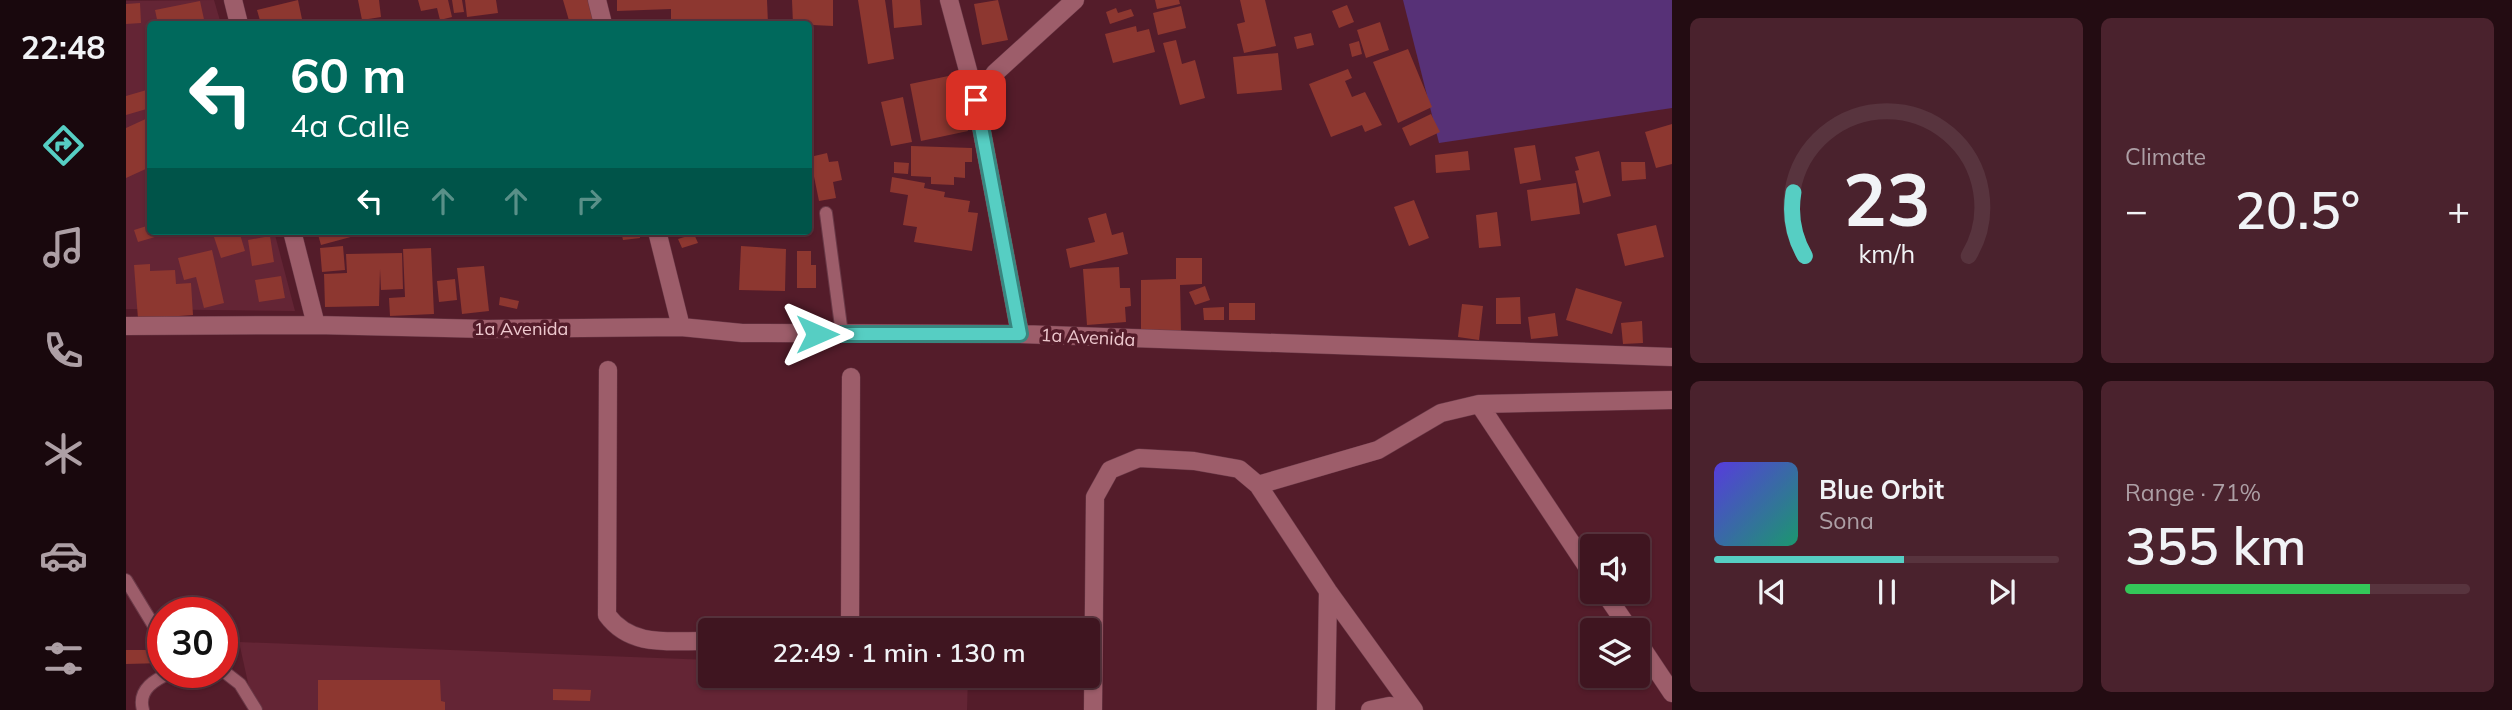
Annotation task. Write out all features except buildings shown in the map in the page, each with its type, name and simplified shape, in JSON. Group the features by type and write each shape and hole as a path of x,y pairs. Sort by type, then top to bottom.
{"street":[{"path":"233,0 238,21"},
{"path":"597,0 602,21"},
{"path":"949,0 976,100 1020,334"},
{"path":"976,100 995,73 1075,0"},
{"path":"293,235 316,325"},
{"path":"658,235 681,327"},
{"name":"1a Avenida","path":"126,326 316,325 487,329 681,327 742,333 1020,334 1672,357"},
{"path":"608,370 607,615 627,635 640,639 698,641"},
{"path":"850,618 851,377"},
{"path":"1258,485 1378,450 1441,413 1479,404 1672,400"},
{"path":"1479,404 1580,556"},
{"path":"1092,618 1096,497 1110,470 1139,458 1194,461 1239,469 1258,485 1328,591 1414,709"},
{"path":"1326,710 1328,591"},
{"path":"1650,660 1672,693"},
{"path":"1092,688 1093,710"},
{"path":"1370,710 1389,706 1414,709"}],"lane":[{"path":"826,213 842,334"},
{"path":"126,580 147,615"},
{"path":"238,682 256,710"},
{"path":"143,710 141,703 147,688"}],"shaded area":[{"path":"214,0 220,21 147,21 147,235 275,235 295,311 126,309 126,1"},
{"path":"1403,0 1672,0 1672,108 1439,143"},
{"path":"239,642 698,660 698,688 968,688 967,710 254,710"}],"route":[{"path":"817,334 1020,334 976,100"}]}
